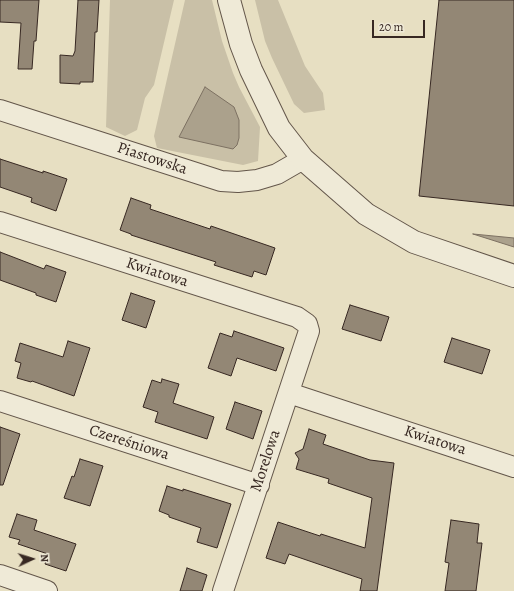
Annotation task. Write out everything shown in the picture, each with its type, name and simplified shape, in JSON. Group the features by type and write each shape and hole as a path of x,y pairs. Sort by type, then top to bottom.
{"street":[{"path":"229,0 241,44 251,70 279,128 303,158 366,214 414,242 514,276"},
{"name":"Piastowska","path":"0,110 221,181 238,182 257,180 276,174 303,158"},
{"name":"Kwiatowa","path":"0,222 297,318 307,324 309,331"},
{"name":"Morelowa","path":"223,591 309,331"},
{"name":"Kwiatowa","path":"288,393 514,467"},
{"name":"Czereśniowa","path":"0,401 259,485"},
{"path":"0,575 47,591"}],"shaded area":[{"path":"110,0 174,0 154,85 145,98 137,130 125,136 106,127"},
{"path":"185,0 212,0 222,41 233,73 260,127 258,161 243,165 157,148 154,136"},
{"path":"255,0 278,0 305,66 323,93 325,110 304,113 294,104 265,41"},
{"path":"205,87 234,107 239,120 239,138 237,145 233,149 179,137"},
{"path":"473,234 514,238 514,247"}],"building":[{"path":"0,0 39,0 32,69 18,69 21,23 0,22"},
{"path":"78,0 99,0 97,32 95,32 93,82 80,82 80,84 60,83 60,55 73,56 75,51"},
{"path":"439,0 514,0 514,206 419,196"},
{"path":"0,159 67,179 56,211 31,202 32,198 0,187"},
{"path":"131,198 151,205 150,209 210,229 211,226 275,248 266,275 254,271 252,277 214,265 216,262 131,235 120,230"},
{"path":"0,252 44,269 46,265 66,272 56,302 0,280"},
{"path":"131,293 155,301 146,328 122,320"},
{"path":"350,305 389,317 381,341 342,329"},
{"path":"234,331 284,348 276,371 237,358 231,376 208,368 220,333 232,337"},
{"path":"452,338 490,350 482,374 444,362"},
{"path":"68,341 90,348 74,396 32,381 17,378 21,363 15,361 20,343 63,357"},
{"path":"162,379 179,384 173,403 214,417 207,439 155,422 158,412 143,407 152,380 161,383"},
{"path":"235,402 262,411 253,439 226,429"},
{"path":"0,427 20,434 3,485 0,485"},
{"path":"309,429 326,435 323,444 370,460 394,463 377,591 360,591 362,579 289,554 285,564 266,558 278,522 320,536 321,534 365,548 372,498 328,483 329,479 296,469 299,459 295,453 303,449"},
{"path":"80,459 103,466 90,506 64,498 72,476 74,477"},
{"path":"167,486 183,491 183,489 231,504 217,548 197,542 201,528 169,517 169,515 159,511"},
{"path":"17,514 37,520 34,530 76,544 66,571 45,564 48,554 18,544 20,540 9,537"},
{"path":"451,520 479,524 477,543 482,543 476,591 445,591 449,563 445,562"},
{"path":"187,568 207,575 202,591 180,591"}]}
